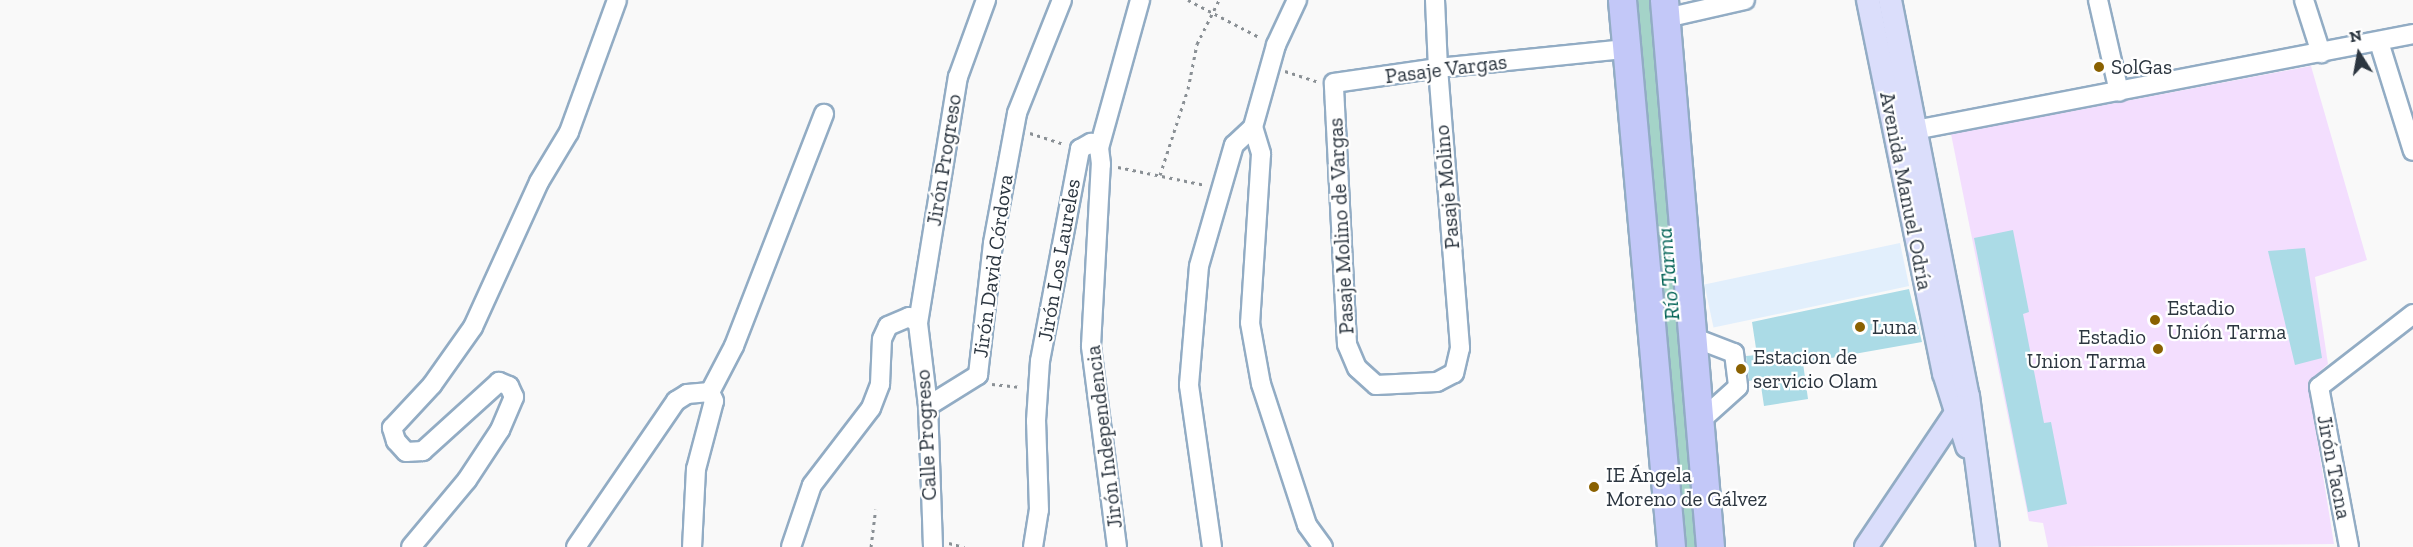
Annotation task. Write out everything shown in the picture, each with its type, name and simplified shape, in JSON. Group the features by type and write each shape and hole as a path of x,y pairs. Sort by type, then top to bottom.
{"highway":[{"path":"1622,0 1671,547"},
{"path":"1665,9 1710,547"}],"main road":[{"name":"Avenida Manuel Odría","path":"1868,0 1968,396 1988,547"},
{"name":"Avenida Manuel Odría","path":"1890,0 1915,130 1922,216 1954,416 1978,472"},
{"path":"1866,547 1968,396"}],"street":[{"path":"411,547 468,480 500,430 514,397 509,386 499,382 423,451 406,452 396,441 392,428 432,385 473,327 539,182 569,132 617,0"},
{"name":"Jirón Progreso","path":"918,323 958,77 986,0"},
{"name":"Jirón David Córdova","path":"928,406 978,375 993,243 1014,129 1039,50 1062,0"},
{"path":"1100,156 1140,0"},
{"path":"1212,547 1189,385 1199,266 1234,145 1252,127 1276,45 1297,0"},
{"name":"Pasaje Molino","path":"1435,0 1438,68 1460,348 1454,373"},
{"path":"1665,9 1745,0"},
{"path":"2098,0 2119,92"},
{"path":"2304,0 2321,53"},
{"path":"1915,130 2413,34"},
{"path":"2379,42 2413,151"},
{"name":"Pasaje Vargas","path":"1334,83 1438,68 1626,49"},
{"name":"Pasaje Molino de Vargas","path":"1334,83 1347,345 1354,360 1376,385 1437,382 1454,373"},
{"path":"710,392 734,346 824,114"},
{"path":"1252,127 1261,154 1250,294 1252,333 1261,384 1303,514 1323,547"},
{"name":"Jirón Los Laureles","path":"1033,547 1039,510 1038,387 1040,361 1080,149 1091,143 1100,156"},
{"name":"Jirón Independencia","path":"1100,156 1091,346 1117,547"},
{"name":"Jirón Tacna","path":"2349,547 2319,387 2413,314"},
{"path":"791,547 812,485 871,408 880,384 882,339 888,326 909,317 918,323"},
{"name":"Calle Progreso","path":"918,323 928,406 933,547"},
{"path":"1692,337 1734,353 1738,387 1699,422"},
{"path":"576,547 676,401 687,394 710,392"},
{"path":"692,547 696,468 714,401 710,392"}],"path":[{"path":"1188,0 1211,15 1276,45"},
{"path":"1160,175 1188,89 1197,44 1219,0"},
{"path":"1270,64 1309,81 1334,83"},
{"path":"1014,129 1080,149"},
{"path":"1100,156 1160,175 1221,189"},
{"path":"978,375 996,386 1038,387"},
{"path":"871,547 876,508"}],"shaded area":[{"name":"Estadio Unión Tarma","path":"2311,66 2367,260 2315,277 2328,364 2308,382 2334,544 2048,547 2043,523 2029,521 1951,134"},
{"path":"1900,243 1909,286 1714,328 1704,285"}],"building":[{"path":"2013,230 2029,312 2023,314 2044,423 2051,422 2067,504 2028,512 1974,238"},
{"path":"2305,248 2322,358 2295,365 2268,251"},
{"path":"1909,289 1922,342 1803,363 1808,399 1764,406 1760,379 1749,381 1746,356 1757,355 1752,322"}],"waterway":[{"name":"Río Tarma","path":"1644,0 1693,547"}],"place":[{"name":"SolGas","path":"2099,67"},
{"name":"Estadio Unión Tarma","path":"2155,320"},
{"name":"Luna","path":"1860,327"},
{"name":"Estadio Union Tarma","path":"2158,349"},
{"name":"Estacion de servicio Olam","path":"1741,369"},
{"name":"IE Ángela Moreno de Gálvez","path":"1594,487"}]}
